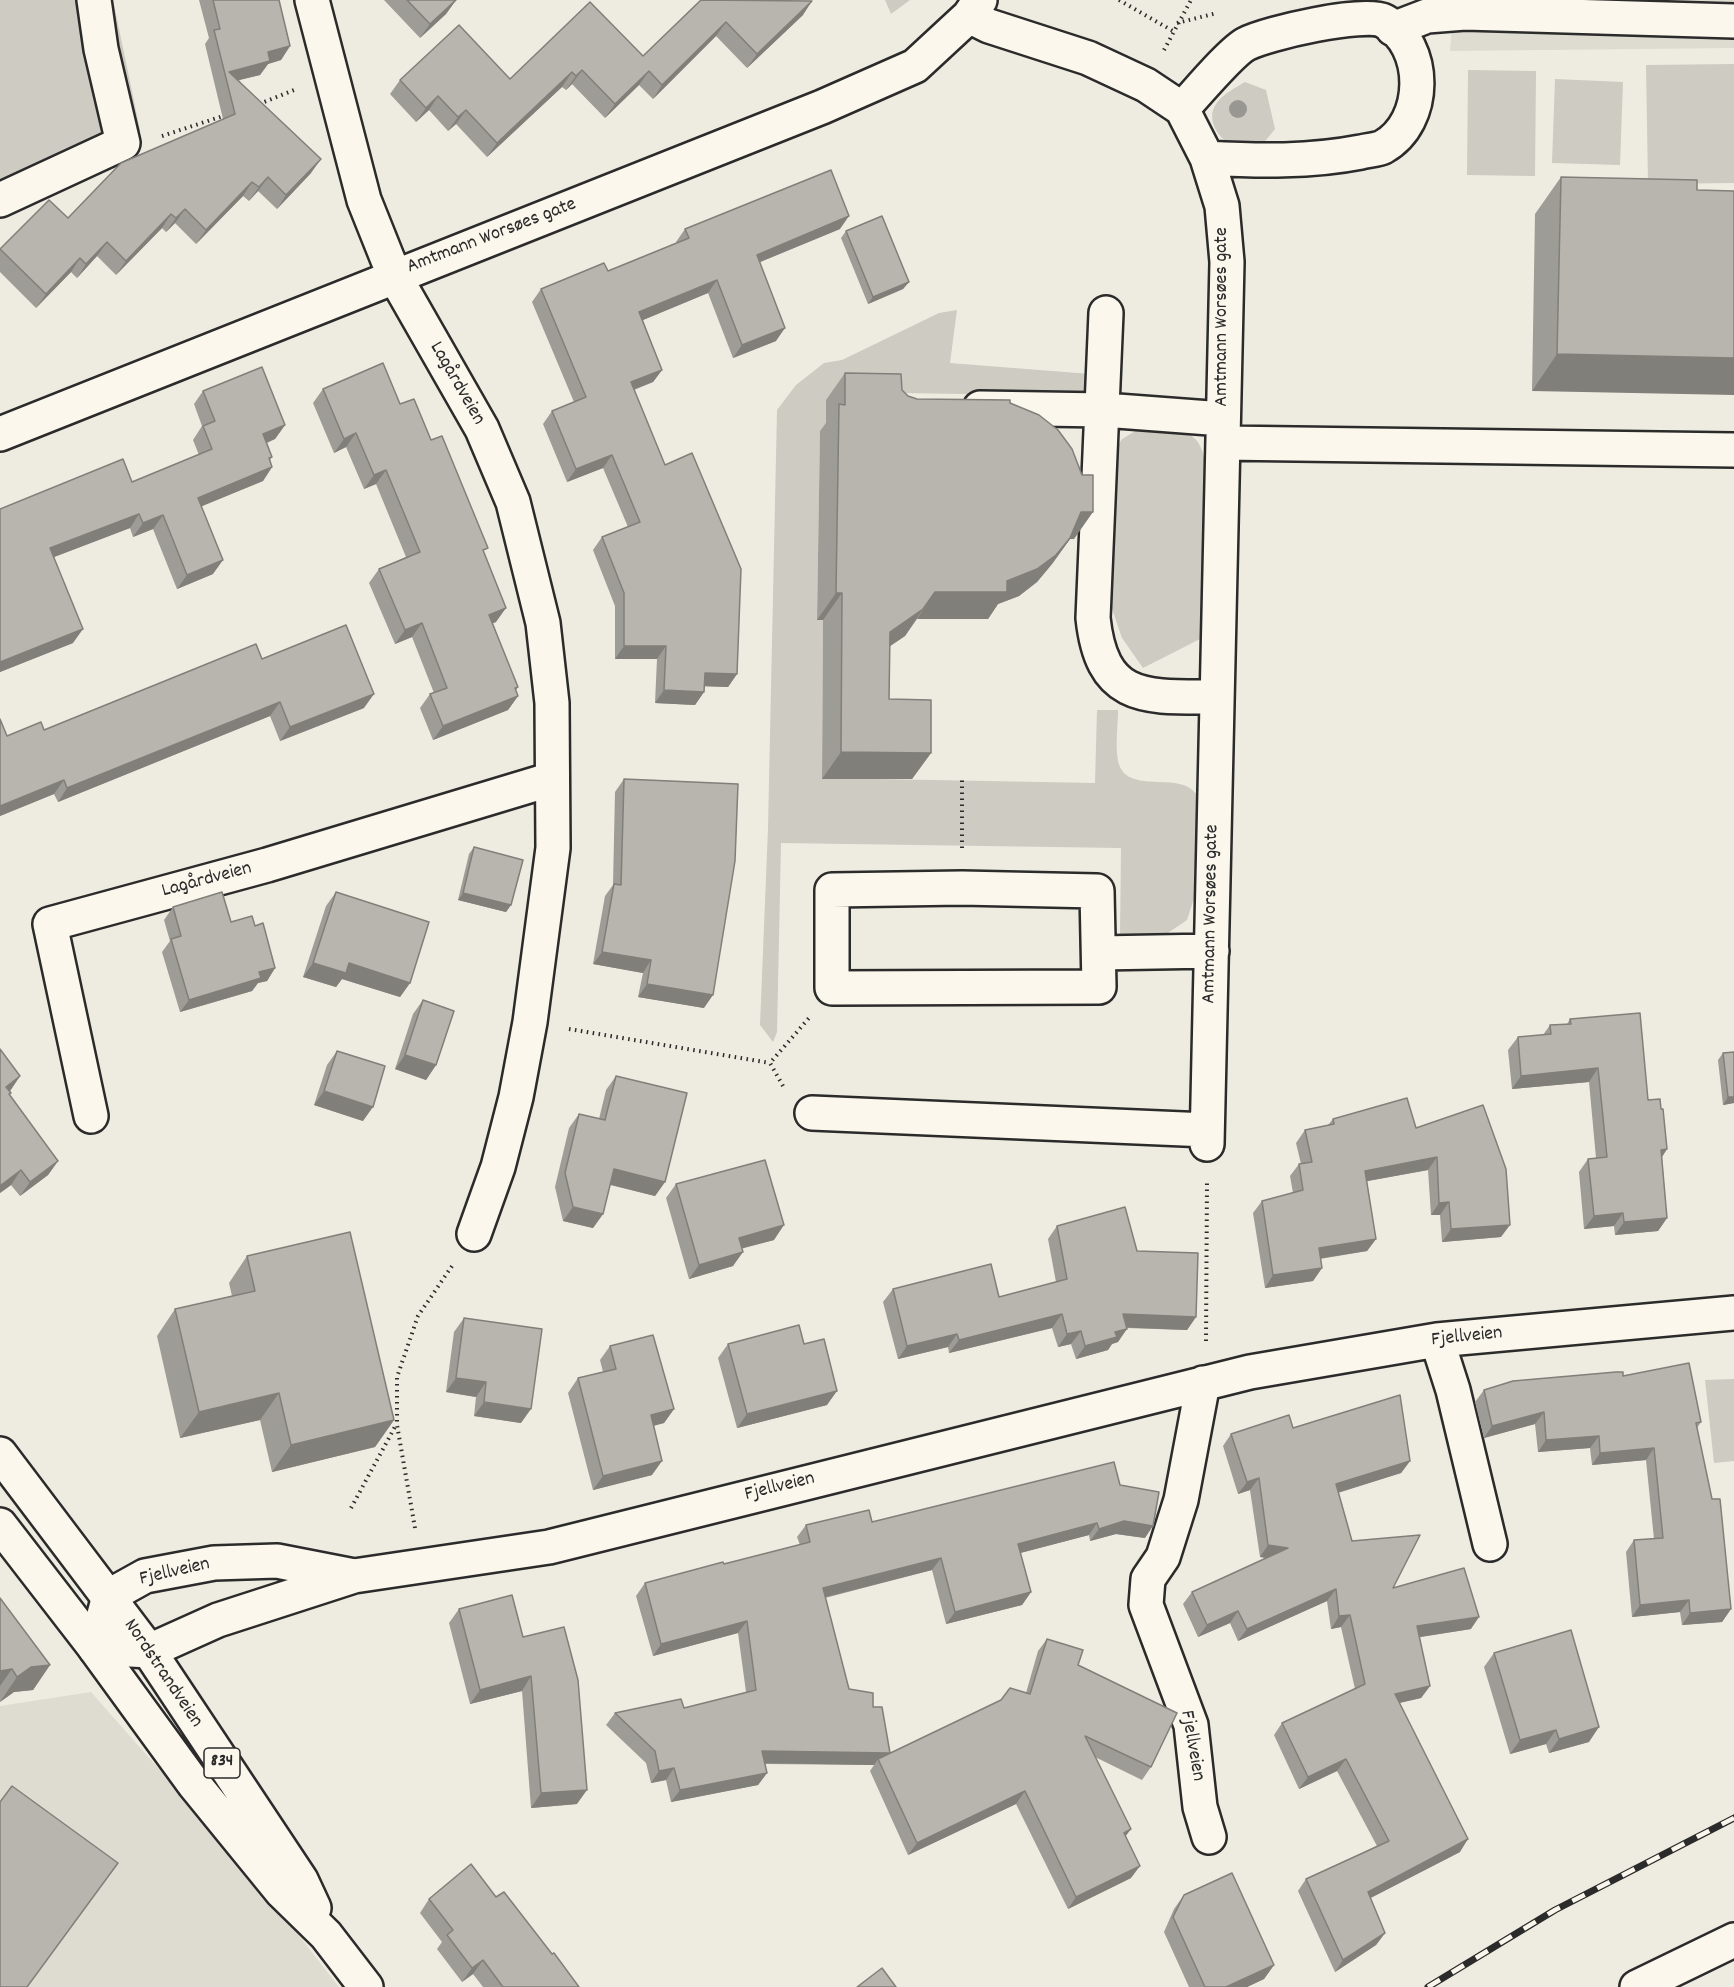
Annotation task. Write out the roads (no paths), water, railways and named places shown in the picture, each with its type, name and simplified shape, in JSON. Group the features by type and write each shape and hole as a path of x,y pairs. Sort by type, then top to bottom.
{"street":[{"path":"0,200 123,142 100,49 94,0"},
{"name":"Lagårdveien","path":"312,0 364,200 394,275 482,429 513,502 543,623 552,703 553,848 530,1022 516,1096 501,1157 474,1234"},
{"name":"Amtmann Worsøes gate","path":"0,434 822,106 915,66 974,8 989,26 1088,58 1146,85 1182,109 1207,158 1222,206 1227,262 1207,1137 812,1113"},
{"path":"1393,29 1428,16 1465,13 1734,21"},
{"path":"1182,109 1245,45 1294,27 1345,21 1382,20 1404,38 1417,63 1417,90 1408,124 1383,147 1338,156 1275,162 1207,158"},
{"path":"1106,313 1104,410 1093,618 1102,662 1111,676 1125,687 1145,694 1216,697"},
{"path":"944,408 1104,410 1223,431 1734,450"},
{"name":"Lagårdveien","path":"91,1116 50,924 267,865 552,780"},
{"path":"962,888 1097,891 1099,953 1099,987 832,988 832,890 962,888"},
{"path":"1099,953 1212,951"},
{"name":"Fjellveien","path":"95,1648 149,1651 218,1620 354,1576 549,1547 1250,1372 1437,1340 1734,1313"},
{"path":"1437,1340 1453,1390 1490,1544"},
{"name":"Fjellveien","path":"1203,1383 1181,1500 1163,1557 1148,1579 1146,1605 1191,1725 1200,1807 1209,1837"},
{"name":"Nordstrandveien","path":"0,1454 149,1651 301,1880 326,1935"},
{"name":"Nordstrandveien","path":"0,1524 95,1648 194,1784 282,1892 326,1935 366,1987"},
{"name":"Fjellveien","path":"109,1596 145,1576 214,1563 277,1561 354,1576"},
{"path":"95,1648 109,1596"},
{"path":"1636,1987 1734,1940"}],"railway":[{"path":"1428,1987 1555,1910 1734,1818"}]}
